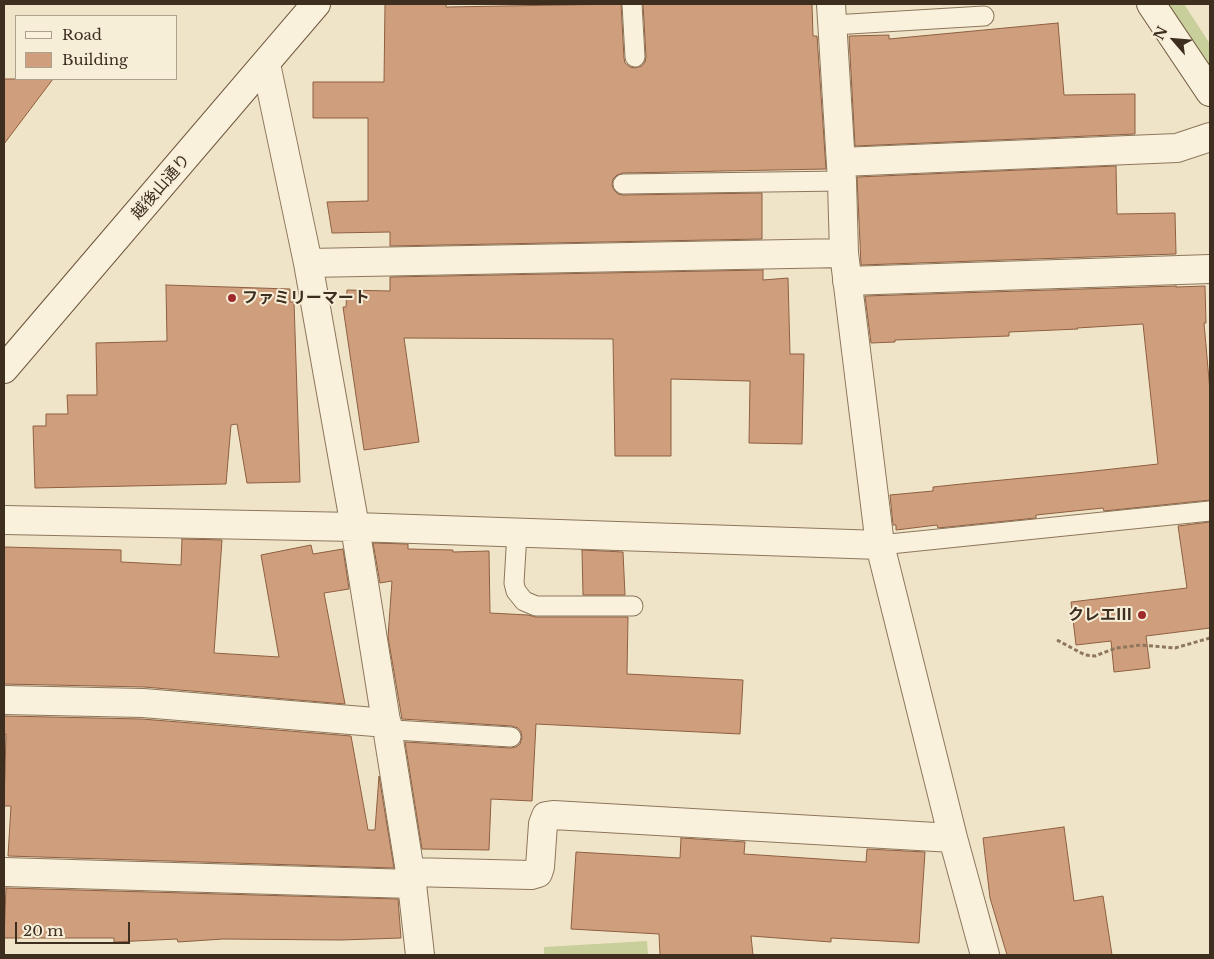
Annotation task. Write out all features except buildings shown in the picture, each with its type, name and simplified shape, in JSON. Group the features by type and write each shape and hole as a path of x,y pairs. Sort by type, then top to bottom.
{"street":[{"name":"越後山通り","path":"4,369 316,4"},
{"path":"1151,4 1210,92"},
{"path":"832,15 844,253 880,545 953,838 985,955"},
{"path":"266,64 308,263 355,527 411,878 420,955"},
{"path":"841,172 1177,148 1210,138"},
{"path":"308,263 844,253"},
{"path":"847,281 1210,269"},
{"path":"4,520 355,527 880,545"},
{"path":"4,700 143,703 388,727"},
{"path":"4,872 411,878 531,875 538,873 540,867 543,824 546,816 553,815 953,838"}],"lane":[{"path":"632,4 635,58"},
{"path":"832,15 984,16"},
{"path":"623,184 841,172"},
{"path":"880,545 1210,511"},
{"path":"517,533 514,583 516,591 524,601 536,606 633,606"},
{"path":"388,727 394,730 511,737"}],"path":[{"path":"1057,640 1084,654 1095,656 1116,648 1141,645 1175,648 1210,638"}],"green space":[{"path":"1167,4 1184,4 1210,44 1210,66"},
{"path":"647,941 648,955 544,955 544,947"}],"place":[{"name":"ファミリーマート","path":"232,298"},
{"name":"クレエⅢ","path":"1142,615"}]}
